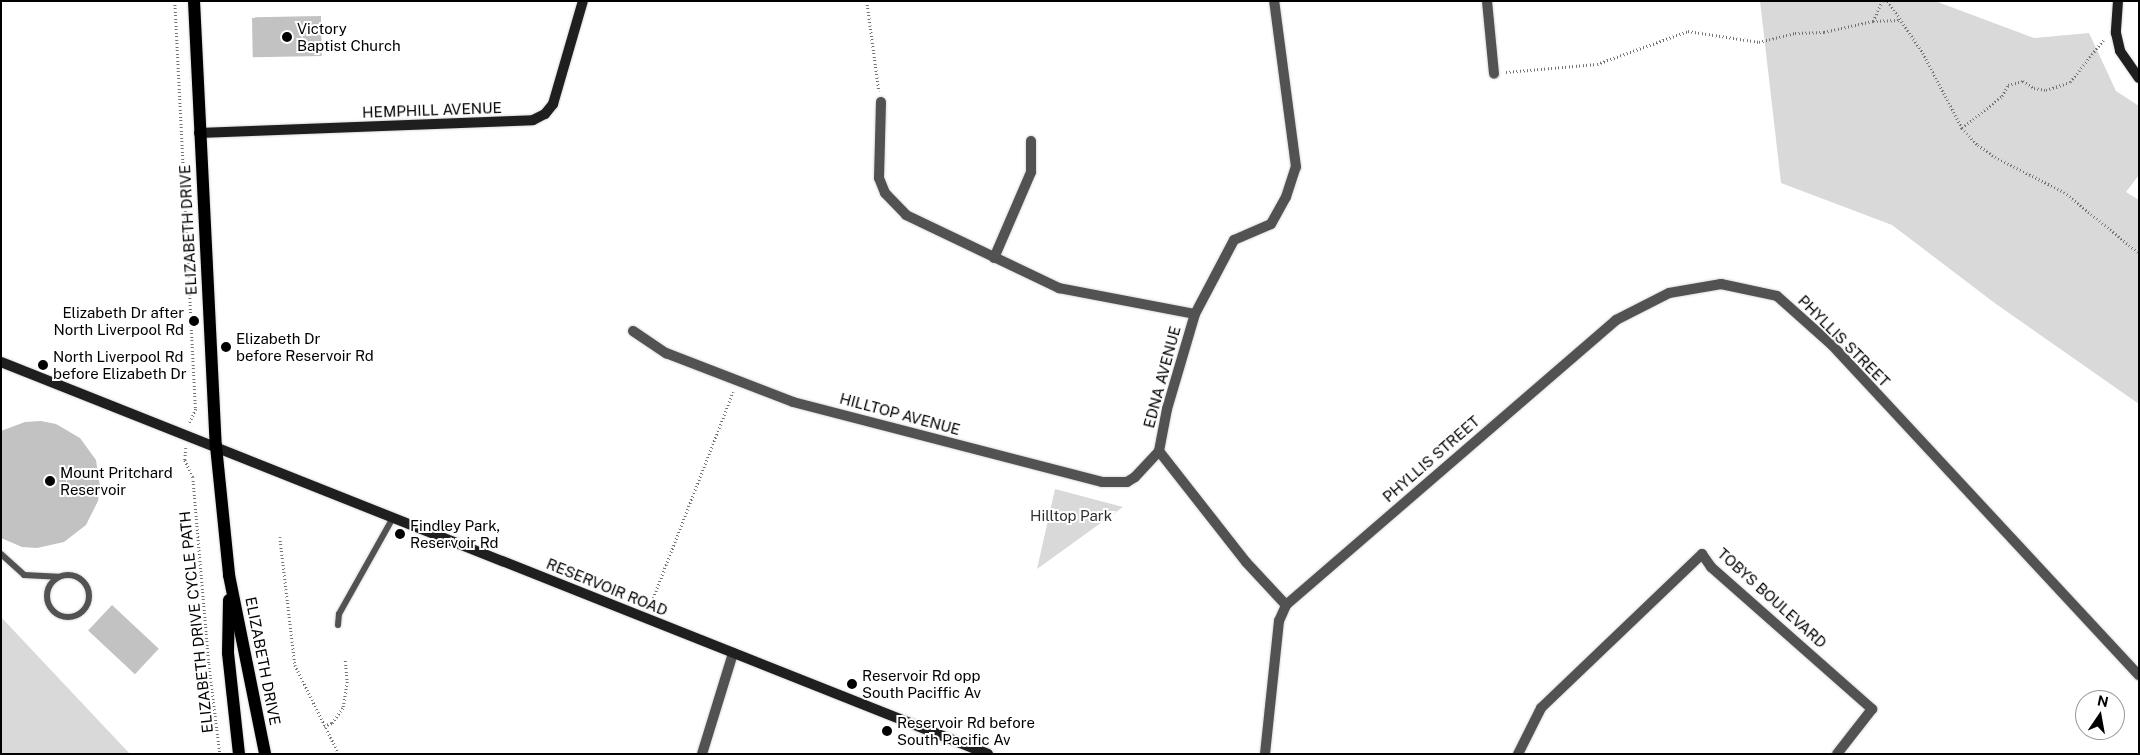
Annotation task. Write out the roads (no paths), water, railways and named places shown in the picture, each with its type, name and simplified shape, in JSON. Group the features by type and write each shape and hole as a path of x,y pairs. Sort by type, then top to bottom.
{"main road":[{"name":"ELIZABETH DRIVE","path":"194,1 199,133 216,446 229,575 265,754"},
{"name":"ELIZABETH DRIVE","path":"229,575 228,654 239,754"}],"street":[{"name":"HEMPHILL AVENUE","path":"199,133 533,120 545,114 553,104 584,1"},
{"name":"EDNA AVENUE","path":"1274,1 1296,167 1286,198 1271,224 1234,240 1195,314 1167,409 1159,451 1246,562 1286,605"},
{"path":"1488,1 1494,74"},
{"path":"2118,1 2116,33 2120,51 2139,78"},
{"path":"881,102 879,178 885,193 906,215 994,258 1078,294 1195,314"},
{"path":"994,258 1032,172 1031,141"},
{"name":"PHYLLIS STREET","path":"1286,605 1616,320 1669,293 1722,284 1777,296 1832,345 2139,675"},
{"name":"HILLTOP AVENUE","path":"633,331 666,353 793,402 1102,482 1127,482 1135,477 1159,451"},
{"name":"RESERVOIR ROAD","path":"1,362 394,516 988,754"},
{"name":"TOBYS BOULEVARD","path":"1518,754 1541,708 1702,554 1711,567 1872,709 1837,754"},
{"path":"1265,754 1279,621 1286,605"},
{"path":"702,754 733,653"}],"lane":[{"path":"338,625 339,614 394,516"},
{"path":"1,554 24,575 58,578 78,577 87,586 87,605 77,615 63,617 51,608 47,594 58,578"}],"place":[{"name":"Victory Baptist Church","path":"287,37"},
{"name":"Elizabeth Dr after North Liverpool Rd","path":"194,321"},
{"name":"Elizabeth Dr before Reservoir Rd","path":"226,347"},
{"name":"North Liverpool Rd before Elizabeth Dr","path":"43,365"},
{"name":"Mount Pritchard Reservoir","path":"50,481"},
{"name":"Findley Park, Reservoir Rd","path":"400,534"},
{"name":"Reservoir Rd opp South Paciffic Av","path":"852,684"},
{"name":"Reservoir Rd before South Pacific Av","path":"887,731"}],"park label":[{"name":"Hilltop Park","path":"1071,516"}]}
